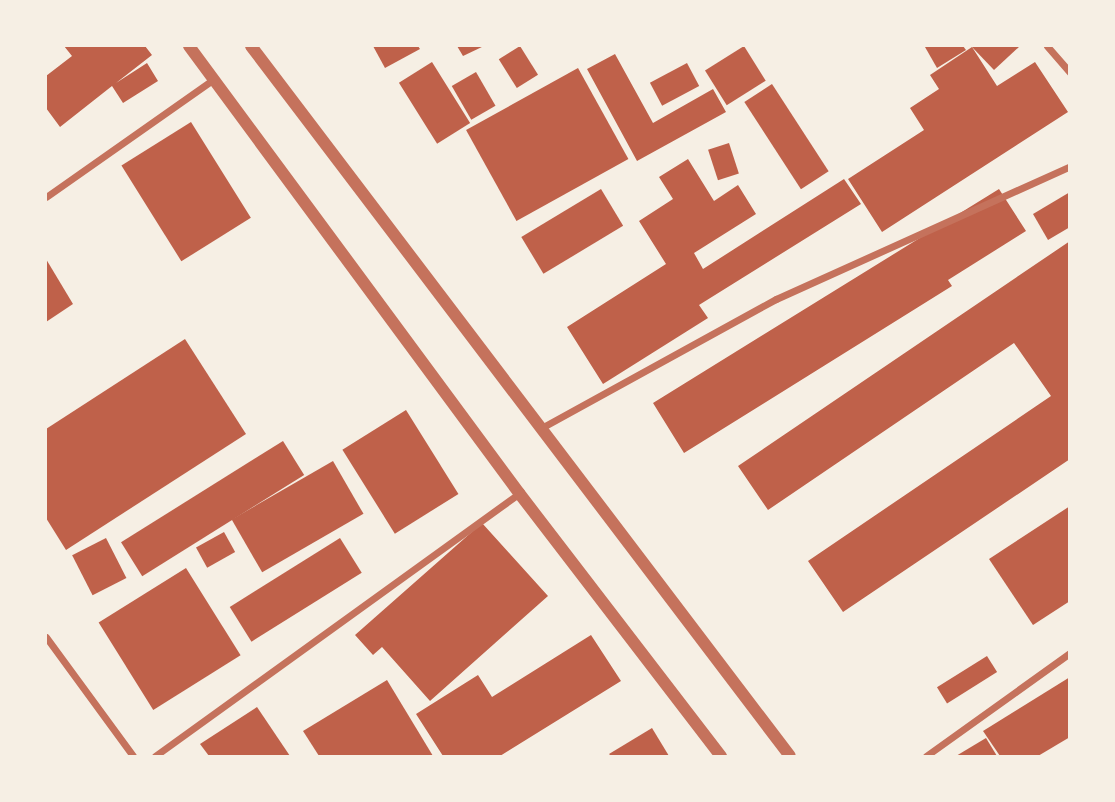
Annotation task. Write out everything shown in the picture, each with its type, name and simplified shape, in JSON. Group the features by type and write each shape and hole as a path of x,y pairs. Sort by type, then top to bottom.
{"street":[{"path":"189,46 519,494 721,757"},
{"path":"251,46 543,427 790,757"},
{"path":"1047,46 1069,72"},
{"path":"46,197 215,79"},
{"path":"543,427 776,299 1069,166"},
{"path":"155,757 519,494"},
{"path":"46,637 133,757"},
{"path":"926,757 1069,653"}],"building":[{"path":"64,46 145,46 152,55 116,83 147,63 158,81 123,103 112,86 60,127 46,108 46,76 72,56"},
{"path":"373,46 418,46 420,49 385,68"},
{"path":"457,46 484,46 463,56"},
{"path":"520,46 538,75 517,88 499,59"},
{"path":"744,46 766,81 727,105 705,70"},
{"path":"963,46 966,50 937,68 925,47"},
{"path":"971,46 1020,46 994,70"},
{"path":"972,47 997,86 1035,62 1068,112 882,232 848,179 924,130 910,108 939,89 930,75"},
{"path":"615,54 653,123 713,89 726,112 637,161 587,69"},
{"path":"432,62 470,123 437,144 399,83"},
{"path":"687,63 699,86 662,106 650,83"},
{"path":"578,68 628,159 516,221 466,130"},
{"path":"476,72 496,106 471,120 452,86"},
{"path":"772,84 829,171 801,189 744,102"},
{"path":"191,122 251,218 181,261 121,165"},
{"path":"729,143 739,173 718,180 708,150"},
{"path":"688,159 714,201 738,185 756,214 694,253 703,269 844,179 861,204 699,305 708,318 603,384 567,327 666,264 639,221 673,199 659,177"},
{"path":"601,189 623,226 543,274 521,237"},
{"path":"999,189 1026,231 948,280 952,286 684,453 653,403"},
{"path":"1070,192 1070,227 1048,240 1033,214"},
{"path":"1070,241 1070,459 843,612 808,561 1051,396 1014,343 768,510 738,466"},
{"path":"46,259 73,304 46,322"},
{"path":"185,339 246,434 66,550 46,518 46,429"},
{"path":"406,410 458,494 395,534 342,450"},
{"path":"283,441 304,475 142,576 121,542"},
{"path":"333,461 364,514 262,572 232,520"},
{"path":"1070,506 1070,601 1033,625 989,559"},
{"path":"482,523 548,596 430,701 382,647 373,655 355,635"},
{"path":"224,532 235,552 207,568 196,548"},
{"path":"106,538 126,578 93,595 72,555"},
{"path":"340,538 362,573 251,642 230,607"},
{"path":"186,568 241,655 153,710 99,623"},
{"path":"591,635 621,681 500,756 443,756 416,714 478,675 492,697"},
{"path":"987,656 997,672 947,703 937,687"},
{"path":"1070,677 1070,737 1038,756 1000,756 983,731"},
{"path":"387,680 433,756 319,756 303,731"},
{"path":"257,707 290,756 209,756 200,744"},
{"path":"652,728 669,756 609,754"},
{"path":"986,738 997,756 956,756"}]}
